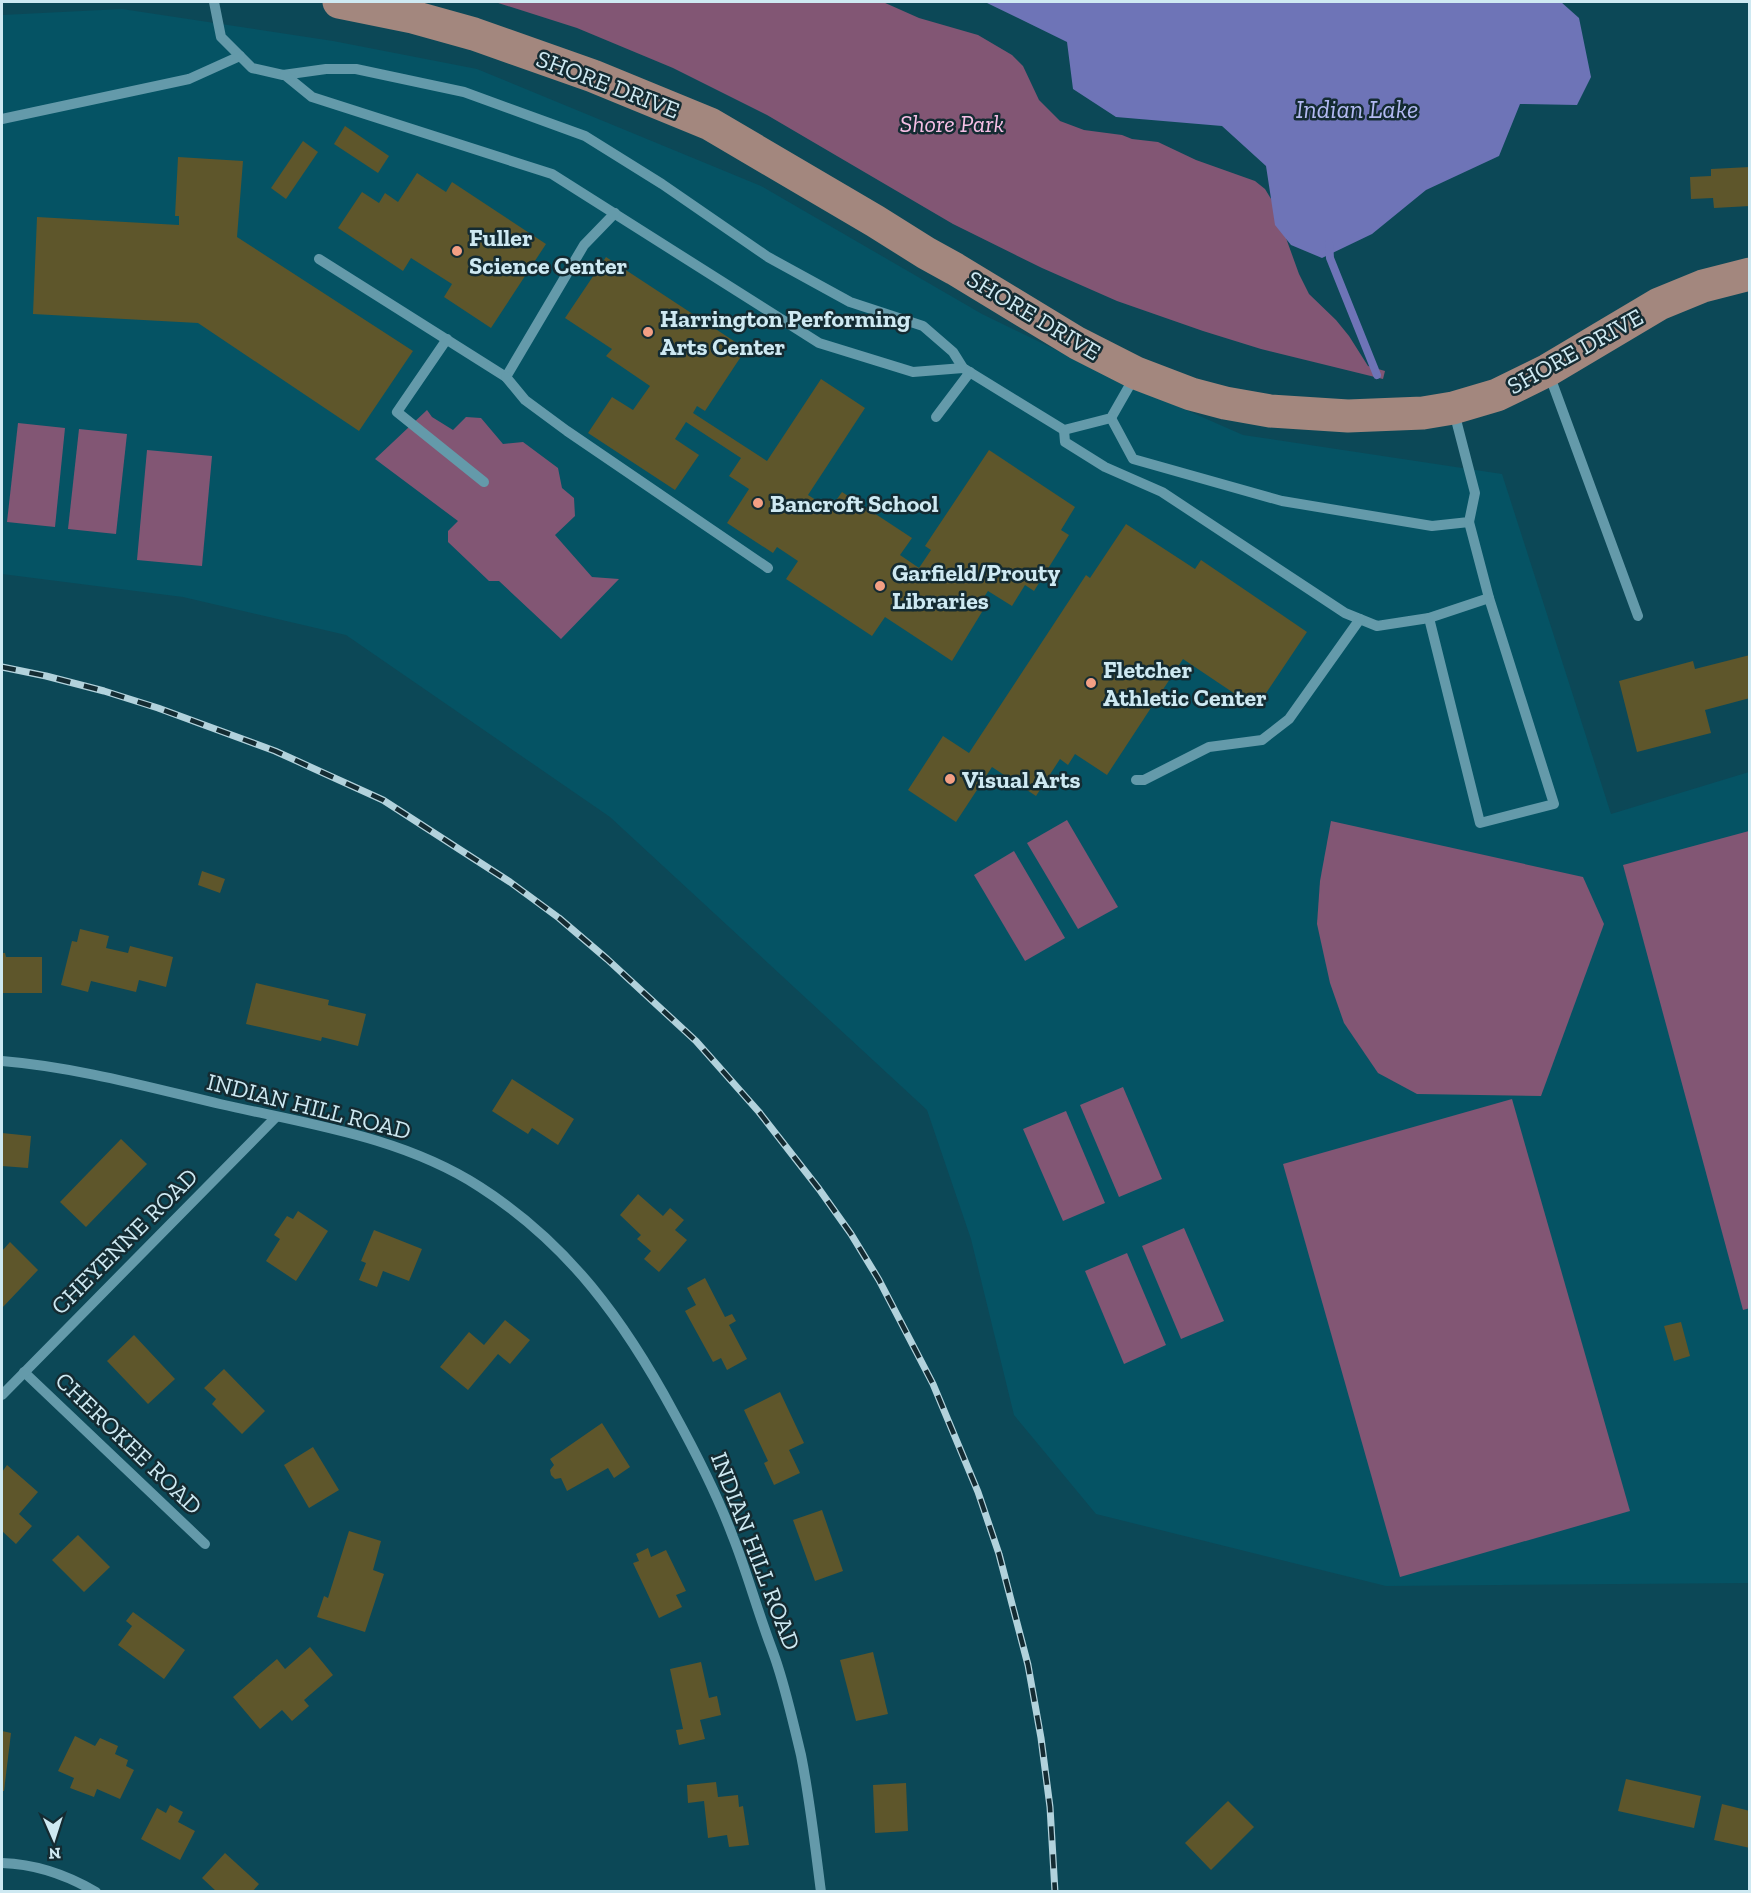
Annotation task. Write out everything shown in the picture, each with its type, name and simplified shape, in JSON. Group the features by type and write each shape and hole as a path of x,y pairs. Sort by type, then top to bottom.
{"main road":[{"name":"SHORE DRIVE","path":"339,2 413,17 474,34 593,76 710,124 875,220 1064,336 1136,373 1191,394 1225,403 1270,411 1348,416 1423,413 1453,408 1497,395 1548,370 1659,304 1703,286 1749,274"}],"street":[{"path":"214,2 221,38 252,68 285,75 326,69 356,69 464,92 585,136 662,184 768,257 850,302 923,326 953,352 967,370 1064,430 1111,418 1136,373"},
{"path":"2,119 189,79 240,56"},
{"path":"285,75 312,97 552,174 819,343 913,372 967,370"},
{"path":"506,377 584,245 615,213"},
{"path":"320,259 506,377 525,400 567,431 768,568"},
{"path":"447,339 397,412 484,482"},
{"path":"936,417 967,370"},
{"path":"1548,370 1638,616"},
{"path":"1429,618 1480,823 1554,804 1489,598 1469,522 1476,493 1453,408"},
{"path":"1111,418 1133,459 1282,501 1432,526 1469,522"},
{"path":"1064,430 1065,442 1105,467 1162,492 1345,613 1377,626 1429,618 1489,598"},
{"path":"1136,780 1144,780 1209,747 1262,740 1289,719 1360,619"},
{"name":"INDIAN HILL ROAD","path":"2,1061 60,1068 367,1137 422,1157 478,1185 506,1204 563,1254 597,1293 637,1348 691,1444 720,1505 778,1667 801,1755 821,1892"},
{"name":"CHEYENNE ROAD","path":"2,1395 276,1117"},
{"name":"CHEROKEE ROAD","path":"24,1372 205,1544"},
{"path":"2,1863 34,1867 58,1874 96,1892"}],"shaded area":[{"name":"Bancroft School","path":"122,9 333,41 477,69 761,186 982,314 1120,381 1243,435 1502,474 1611,814 1749,772 1749,1583 1386,1586 1096,1514 1014,1415 971,1239 927,1110 610,817 346,635 183,597 2,574 2,15"}],"green space":[{"name":"Shore Park","path":"495,2 883,2 919,18 978,35 1012,55 1023,66 1039,100 1060,121 1084,130 1158,142 1196,160 1255,181 1265,189 1273,202 1299,274 1309,294 1336,320 1368,366 1385,371 1383,379 1261,349 1117,301 1042,268 953,224 767,115 673,68 577,28"},
{"path":"427,410 432,417 453,430 466,417 481,418 503,444 523,442 558,468 562,488 574,498 575,516 555,535 592,577 619,579 561,639 499,581 489,581 448,542 448,531 458,521 375,459"},
{"path":"18,423 65,428 55,527 7,522"},
{"path":"79,429 127,434 116,534 68,529"},
{"path":"147,450 212,456 202,566 137,560"},
{"path":"1067,820 1118,907 1078,929 1027,843"},
{"path":"1331,821 1583,877 1604,924 1541,1096 1417,1094 1378,1073 1344,1023 1330,983 1317,924 1320,881"},
{"path":"1749,831 1750,1308 1743,1310 1623,865"},
{"path":"1014,851 1065,938 1025,961 974,875"},
{"path":"1123,1087 1162,1179 1119,1197 1080,1105"},
{"path":"1512,1099 1630,1511 1400,1577 1283,1164"},
{"path":"1066,1111 1105,1203 1063,1221 1023,1129"},
{"path":"1184,1228 1224,1321 1181,1339 1142,1246"},
{"path":"1127,1253 1166,1345 1124,1364 1085,1271"}],"water":[{"name":"Indian Lake","path":"985,2 1561,2 1579,18 1591,77 1577,105 1520,104 1499,156 1426,190 1372,234 1322,258 1291,245 1275,225 1266,166 1222,126 1116,117 1073,89 1067,42"}],"building":[{"path":"345,126 389,156 378,173 334,144"},
{"path":"303,141 318,152 286,199 271,188"},
{"path":"178,157 243,161 237,237 413,351 359,431 198,323 33,314 37,217 179,225 179,216 175,216"},
{"path":"1750,167 1750,206 1714,208 1713,198 1691,199 1690,177 1711,176 1711,169"},
{"name":"Fuller Science Center","path":"417,173 446,192 452,182 546,244 491,328 444,297 452,284 411,258 403,271 338,228 362,192 379,203 385,193 398,202"},
{"path":"606,257 746,349 705,411 697,406 693,413 767,461 821,379 865,408 808,495 830,509 842,492 912,538 900,555 919,568 931,550 925,546 989,450 1075,507 1061,530 1069,535 1034,591 1025,585 1012,606 988,591 980,603 985,607 952,661 885,617 872,636 786,579 798,561 777,547 773,553 727,523 749,489 729,476 741,458 686,422 675,439 699,455 675,490 588,433 612,397 633,410 650,386 606,356 612,349 565,318"},
{"name":"Fletcher Athletic Center","path":"1126,524 1195,569 1201,560 1307,632 1256,708 1183,659 1107,775 1075,754 1068,765 1060,759 1036,796 992,767 956,822 908,790 943,736 969,753 1086,575 1090,578"},
{"path":"1750,655 1750,698 1705,710 1711,733 1637,752 1619,681 1693,661 1695,669"},
{"path":"202,871 225,879 220,893 198,885"},
{"path":"80,929 109,936 106,948 128,953 130,946 173,957 166,987 139,980 136,992 91,981 88,992 61,985 72,941 77,942"},
{"path":"2,953 5,953 6,957 42,957 42,993 2,993"},
{"path":"256,983 329,1000 328,1005 366,1014 358,1046 322,1037 321,1041 246,1024"},
{"path":"512,1079 574,1119 558,1145 532,1128 528,1134 492,1111"},
{"path":"2,1133 31,1136 28,1168 2,1166"},
{"path":"121,1139 147,1164 86,1227 60,1202"},
{"path":"638,1194 663,1216 670,1208 684,1220 675,1230 687,1240 659,1272 644,1259 651,1251 637,1239 641,1235 620,1215"},
{"path":"298,1211 328,1231 296,1281 266,1261 280,1239 274,1235 287,1216 293,1219"},
{"path":"374,1230 422,1249 409,1281 383,1271 377,1287 359,1280 366,1263 361,1261"},
{"path":"10,1242 38,1270 2,1308 2,1251"},
{"path":"705,1278 725,1317 732,1314 736,1321 729,1325 747,1359 727,1370 721,1358 713,1362 685,1311 696,1305 687,1288"},
{"path":"505,1320 530,1340 510,1364 498,1354 468,1390 440,1367 469,1332 484,1345"},
{"path":"1681,1322 1690,1356 1674,1361 1664,1326"},
{"path":"134,1335 175,1379 148,1404 107,1361"},
{"path":"224,1369 265,1411 242,1434 212,1404 216,1399 204,1388"},
{"path":"780,1392 804,1443 789,1450 800,1473 774,1485 764,1463 768,1461 744,1410"},
{"path":"602,1423 630,1467 614,1478 608,1468 567,1491 561,1478 555,1479 551,1475 550,1470 554,1465 550,1459"},
{"path":"313,1447 339,1490 309,1508 284,1465"},
{"path":"7,1465 38,1492 19,1514 32,1526 16,1544 2,1531 2,1472"},
{"path":"822,1510 843,1571 815,1581 793,1520"},
{"path":"349,1531 381,1541 373,1570 384,1574 365,1632 317,1617 324,1596 328,1598"},
{"path":"78,1535 110,1567 84,1592 52,1560"},
{"path":"648,1548 651,1557 666,1550 686,1591 676,1595 682,1607 659,1618 633,1563 639,1561 636,1554"},
{"path":"133,1612 185,1650 164,1679 118,1645 132,1626 126,1621"},
{"path":"310,1647 333,1675 304,1700 309,1706 292,1721 282,1710 260,1729 233,1697 277,1659 285,1669"},
{"path":"873,1652 888,1714 856,1721 840,1660"},
{"path":"701,1662 709,1698 717,1696 721,1715 700,1720 705,1739 679,1745 676,1730 683,1729 670,1669"},
{"path":"2,1731 11,1733 4,1791 2,1791"},
{"path":"75,1736 95,1746 100,1738 118,1746 115,1754 128,1760 126,1766 134,1770 120,1799 97,1789 94,1797 70,1788 74,1778 58,1771"},
{"path":"1626,1779 1701,1796 1694,1828 1618,1811"},
{"path":"716,1782 718,1797 738,1795 739,1807 743,1806 749,1845 729,1847 727,1835 708,1838 704,1801 688,1803 687,1785"},
{"path":"906,1783 908,1831 875,1833 873,1785"},
{"path":"1228,1801 1254,1827 1211,1870 1185,1843"},
{"path":"1722,1804 1750,1811 1750,1848 1714,1840"},
{"path":"170,1805 183,1812 178,1822 195,1831 180,1860 141,1839 157,1808 166,1813"},
{"path":"225,1853 259,1884 252,1892 217,1892 202,1878"}],"waterway":[{"path":"1329,243 1330,258 1377,375"}],"railway":[{"path":"2,667 104,691 158,708 275,751 383,800 510,882 559,918 696,1041 759,1112 819,1189 851,1234 879,1280 933,1384 978,1492 999,1554 1028,1665 1050,1807 1055,1892"}],"place":[{"name":"Fuller Science Center","path":"457,251"},
{"name":"Harrington Performing Arts Center","path":"648,332"},
{"name":"Bancroft School","path":"758,503"},
{"name":"Garfield/Prouty Libraries","path":"880,586"},
{"name":"Fletcher Athletic Center","path":"1091,683"},
{"name":"Visual Arts","path":"950,779"}]}
